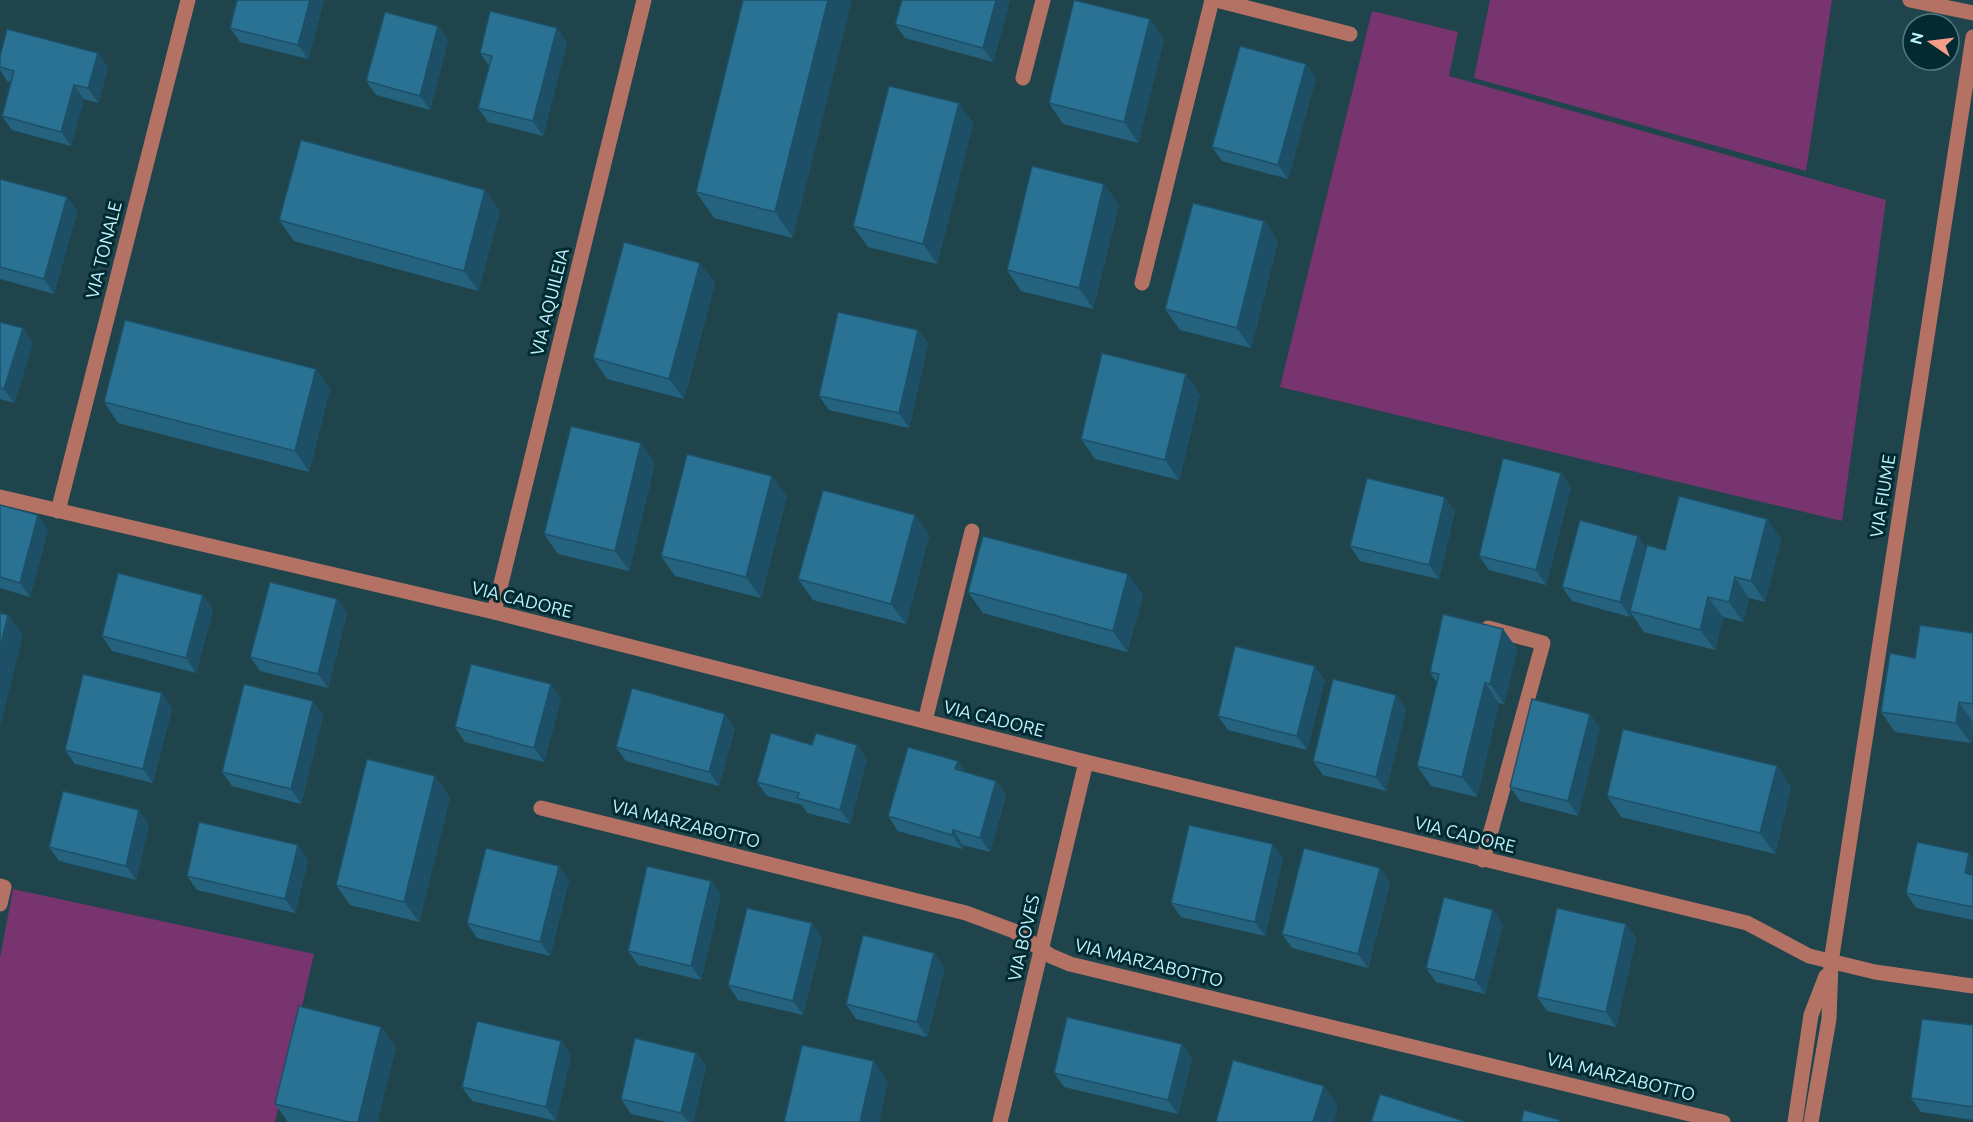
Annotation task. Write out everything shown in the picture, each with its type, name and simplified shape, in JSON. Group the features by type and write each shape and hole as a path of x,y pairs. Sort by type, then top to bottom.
{"street":[{"name":"VIA TONALE","path":"58,511 188,0"},
{"name":"VIA AQUILEIA","path":"494,612 644,0"},
{"path":"1023,78 1043,0"},
{"path":"1142,283 1214,0 1350,34"},
{"path":"1910,0 1973,13"},
{"name":"VIA FIUME","path":"1831,962 1973,37"},
{"name":"VIA CADORE","path":"0,497 494,612 1086,762 1747,923 1809,956 1831,962 1875,972 1973,986"},
{"path":"925,721 972,531"},
{"path":"1474,624 1543,643 1483,860"},
{"name":"VIA BOVES","path":"1000,1122 1086,762"},
{"name":"VIA MARZABOTTO","path":"541,808 966,913 1014,931 1060,961 1078,966 1723,1122"},
{"path":"0,886 4,887 0,903"},
{"path":"1795,1122 1811,1015 1831,962"},
{"path":"1811,1122 1829,1019 1831,962"}],"shaded area":[{"path":"1490,0 1832,0 1806,171 1474,78"},
{"path":"1372,11 1458,32 1449,76 1886,200 1842,521 1280,387"},
{"path":"13,889 314,954 275,1122 0,1122 0,958"}],"building":[{"path":"237,0 310,0 298,45 230,28"},
{"path":"743,0 828,0 775,212 696,192"},
{"path":"902,0 996,0 983,48 895,24"},
{"path":"1074,0 1150,19 1124,122 1049,103"},
{"path":"490,11 557,28 533,121 478,108 492,56 480,53"},
{"path":"385,12 438,26 420,96 366,81"},
{"path":"7,29 98,53 88,88 74,85 61,132 2,116 14,71 0,67 0,56"},
{"path":"1240,46 1306,64 1278,165 1212,147"},
{"path":"889,86 959,103 923,244 853,226"},
{"path":"301,140 485,190 464,271 279,220"},
{"path":"1032,166 1104,184 1079,288 1007,270"},
{"path":"0,179 67,197 44,279 0,267"},
{"path":"1193,203 1264,221 1237,328 1165,309"},
{"path":"624,242 700,263 669,379 593,358"},
{"path":"838,312 918,330 899,413 819,396"},
{"path":"125,320 316,369 295,451 104,402"},
{"path":"0,322 23,328 4,389 0,388"},
{"path":"1102,353 1186,374 1165,460 1081,439"},
{"path":"571,426 641,443 615,551 544,534"},
{"path":"687,454 772,476 746,577 661,556"},
{"path":"1503,458 1561,473 1536,570 1479,556"},
{"path":"1367,478 1445,497 1429,565 1350,546"},
{"path":"823,490 915,515 891,604 798,579"},
{"path":"1679,496 1767,519 1751,581 1735,577 1729,602 1708,597 1700,630 1630,611 1647,545 1665,550"},
{"path":"0,505 38,515 20,583 0,577"},
{"path":"1580,520 1638,536 1620,602 1562,587"},
{"path":"983,536 1128,574 1113,631 968,592"},
{"path":"118,573 203,595 186,658 102,636"},
{"path":"270,582 337,599 318,674 250,657"},
{"path":"0,613 8,615 0,648"},
{"path":"1443,614 1503,629 1490,684 1485,683 1462,777 1417,766 1439,674 1430,672"},
{"path":"1920,625 1973,633 1973,704 1959,702 1956,723 1881,712 1890,653 1915,658"},
{"path":"1235,646 1315,666 1297,736 1218,716"},
{"path":"471,664 551,684 534,748 455,727"},
{"path":"83,674 162,693 143,769 65,750"},
{"path":"1333,679 1396,695 1376,777 1313,761"},
{"path":"244,684 313,701 291,789 222,772"},
{"path":"632,688 725,714 709,772 616,747"},
{"path":"1532,699 1590,714 1568,801 1510,787"},
{"path":"1623,729 1777,766 1760,833 1607,796"},
{"path":"771,733 812,745 816,733 857,745 840,810 797,798 799,793 757,782"},
{"path":"908,747 958,761 955,769 996,781 980,838 953,830 952,835 888,816"},
{"path":"367,759 435,776 404,902 336,885"},
{"path":"63,791 139,810 126,866 49,847"},
{"path":"199,822 298,845 285,899 187,876"},
{"path":"1189,825 1273,844 1255,922 1171,903"},
{"path":"1917,842 1969,853 1965,873 1973,875 1973,907 1906,893"},
{"path":"486,848 559,866 540,942 467,923"},
{"path":"1304,848 1380,868 1358,954 1282,934"},
{"path":"647,866 711,881 691,966 628,951"},
{"path":"1444,897 1493,910 1475,980 1426,968"},
{"path":"747,908 812,923 793,1001 728,985"},
{"path":"1557,908 1626,924 1606,1012 1537,997"},
{"path":"863,935 934,953 917,1022 846,1004"},
{"path":"299,1006 381,1027 358,1122 349,1122 275,1104"},
{"path":"1067,1017 1182,1044 1168,1100 1054,1073"},
{"path":"1922,1019 1973,1025 1973,1107 1911,1098"},
{"path":"477,1021 561,1041 546,1107 462,1087"},
{"path":"635,1038 696,1053 681,1113 621,1099"},
{"path":"802,1045 874,1061 860,1122 784,1122"},
{"path":"1233,1060 1324,1086 1313,1122 1216,1122"},
{"path":"1380,1094 1464,1121 1371,1122"},
{"path":"1524,1110 1560,1120 1560,1122 1521,1122"}]}
